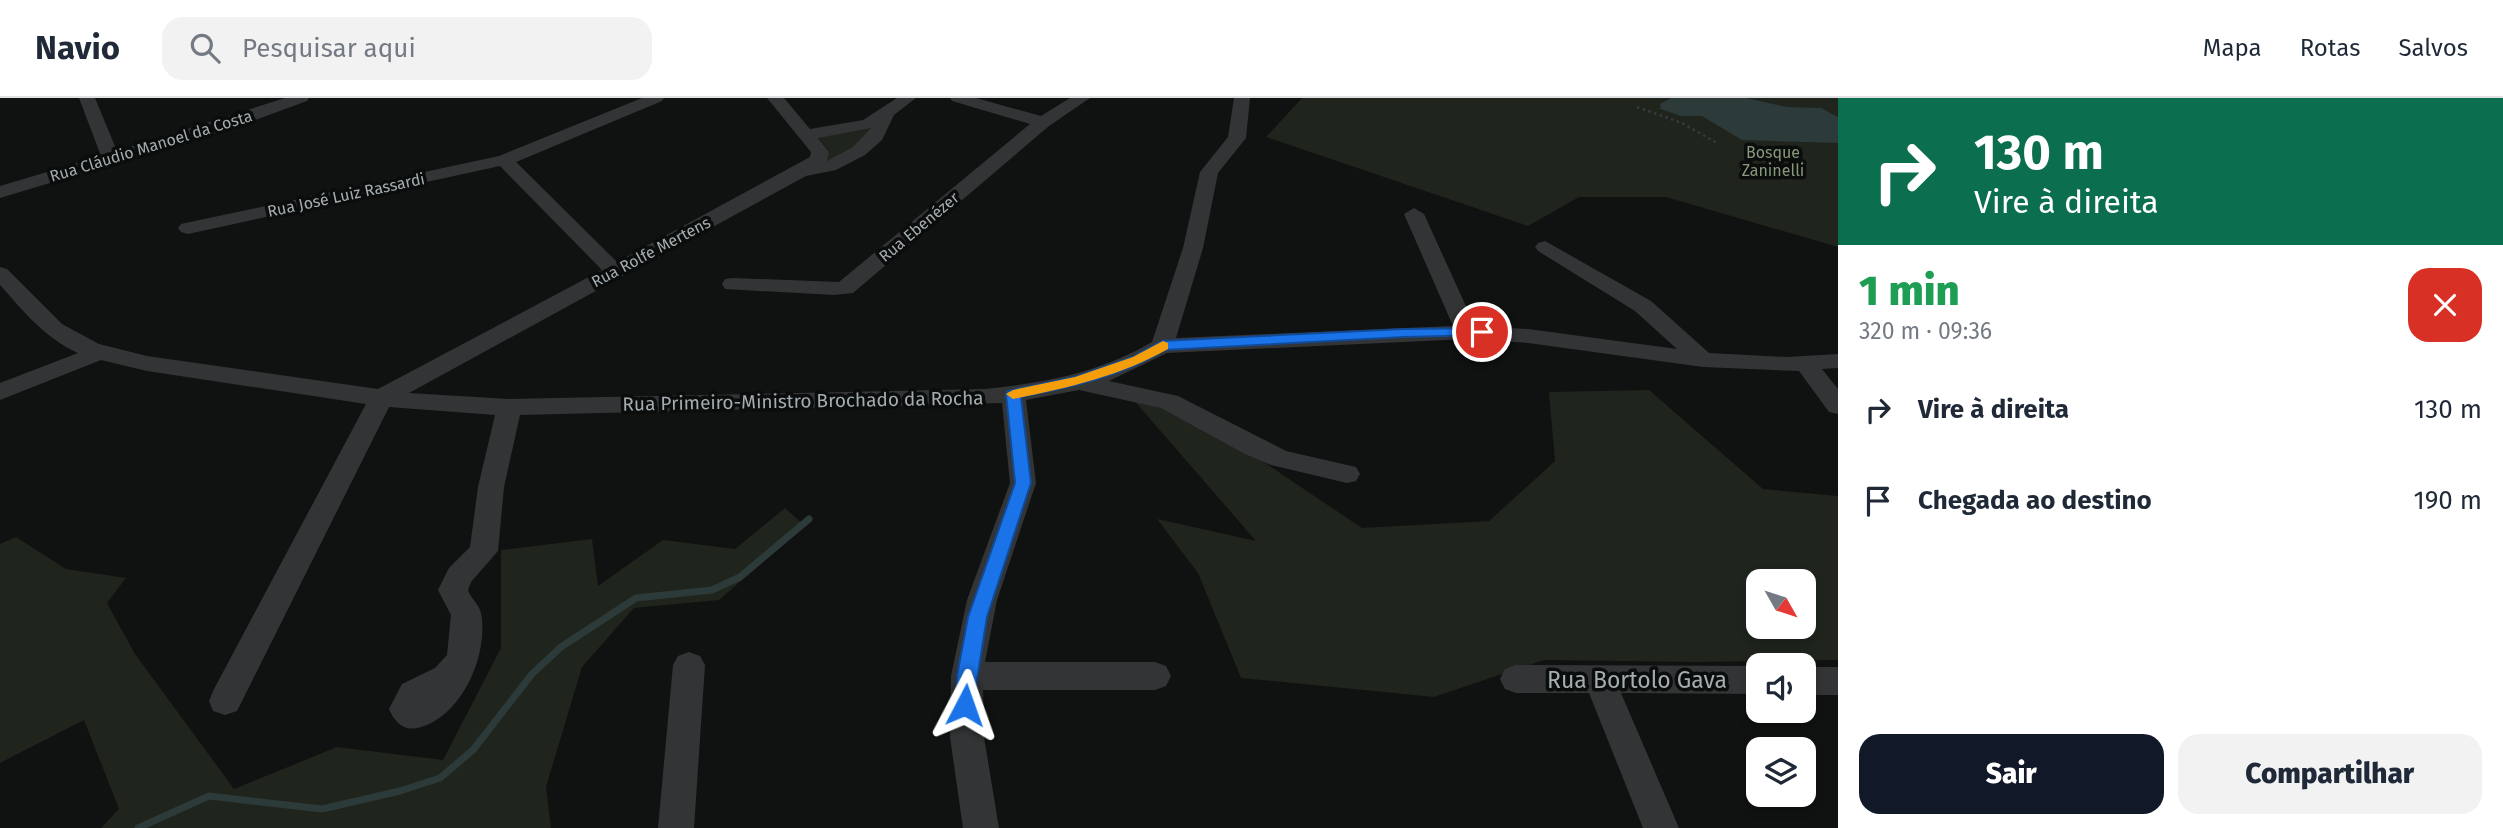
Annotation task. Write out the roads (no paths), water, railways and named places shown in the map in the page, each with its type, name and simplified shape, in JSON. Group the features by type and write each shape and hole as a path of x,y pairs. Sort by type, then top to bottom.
{"street":[{"path":"86,98 111,159"},
{"name":"Rua Cláudio Manoel da Costa","path":"0,191 233,122 301,98"},
{"name":"Rua José Luiz Rassardi","path":"188,228 504,160 656,98"},
{"path":"775,98 819,149 820,156 814,164 800,172"},
{"name":"Rua Rolfe Mertens","path":"381,398 800,172 830,166 859,150 876,136 887,112 908,98"},
{"path":"958,98 1043,122"},
{"name":"Rua Ebenézer","path":"733,284 845,288 1043,122 1082,98"},
{"path":"1162,346 1193,248 1209,172 1237,138 1242,99 1263,98"},
{"path":"808,135 864,126 887,112"},
{"path":"504,160 615,272"},
{"path":"1414,214 1467,332"},
{"path":"1545,247 1643,306 1703,360"},
{"name":"Rua Primeiro-Ministro Brochado da Rocha","path":"0,273 65,338 101,352 152,363 381,398 452,406 931,399 1013,394 1077,382 1138,360 1162,346 1467,332 1528,336 1703,360 1805,363 1838,361"},
{"path":"0,392 101,352"},
{"path":"1805,363 1838,406"},
{"path":"1077,382 1169,402 1280,459 1346,474"},
{"path":"981,828 967,737 967,676 982,600 1023,483 1013,394"},
{"path":"225,701 381,398"},
{"path":"461,660 466,612 457,601 453,590 459,576 484,551 491,487 509,407"},
{"path":"676,828 688,665"},
{"path":"967,676 1155,676"},
{"name":"Rua Bortolo Gava","path":"1516,679 1746,680"},
{"path":"1599,679 1661,828"},
{"path":"1816,681 1838,681"}],"waterway":[{"path":"138,828 209,796 322,809 400,791 440,778 473,750 532,674 561,647 636,598 712,590 740,577 809,519"}],"park label":[{"name":"Bosque Zaninelli","path":"1773,161"}]}
